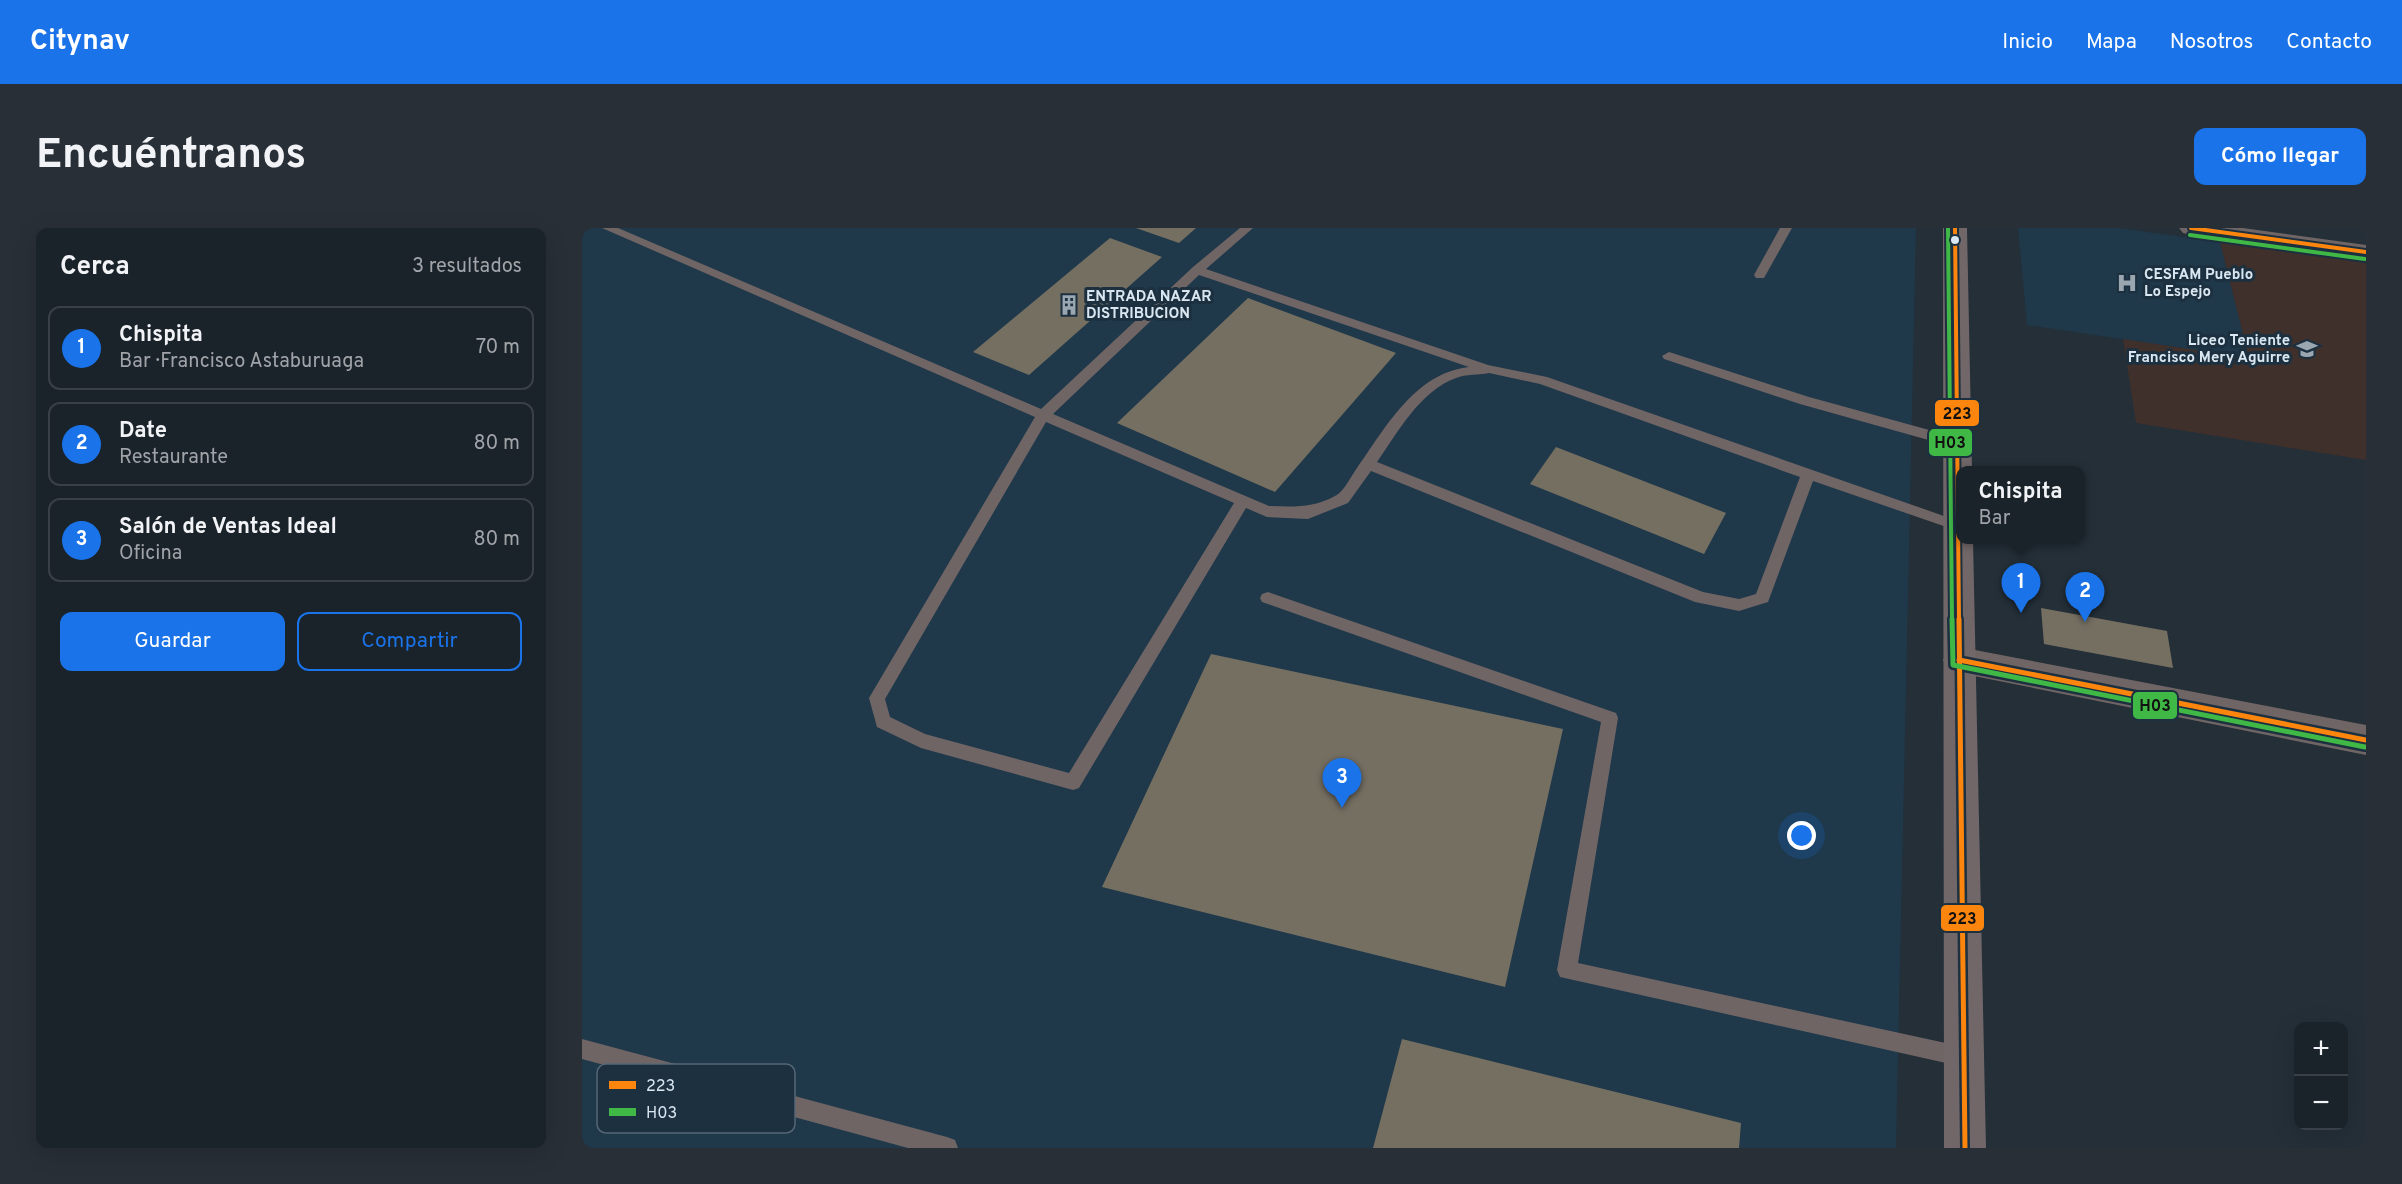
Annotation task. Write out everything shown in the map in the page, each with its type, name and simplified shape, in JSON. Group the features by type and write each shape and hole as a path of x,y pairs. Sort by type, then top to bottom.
{"main road":[{"path":"1955,228 1957,466"},
{"path":"1958,544 1965,1148"}],"street":[{"path":"2191,228 2366,252"},
{"path":"1959,660 2366,740"}],"lane":[{"path":"608,228 1268,511 1308,513 1343,499 1400,418 1426,389 1454,373 1489,369"},
{"path":"1243,501 1073,782 921,741 883,722 877,698 1043,416 1197,270 1247,228"},
{"path":"1760,275 1786,228"},
{"path":"1197,270 1489,369 1542,380 1956,526"},
{"path":"1669,356 1805,401 1957,443"},
{"path":"1368,464 1701,598 1739,605 1762,598 1808,474"},
{"path":"1268,598 1610,717 1567,970 1964,1057"},
{"path":"582,1049 637,1064"},
{"path":"795,1107 947,1148"}],"shaded area":[{"path":"582,228 1916,228 1896,1148 582,1148"},
{"name":"CESFAM Pueblo Lo Espejo","path":"2018,228 2118,228 2220,242 2249,358 2027,325"},
{"name":"Liceo Teniente Francisco Mery Aguirre","path":"2220,242 2366,262 2366,460 2136,423 2123,339 2249,358"}],"building":[{"path":"1136,228 1196,228 1179,243"},
{"name":"ENTRADA NAZAR DISTRIBUCION","path":"1110,238 1162,257 1029,375 973,352"},
{"path":"1248,298 1396,353 1275,492 1117,423"},
{"path":"1556,447 1726,513 1704,554 1530,484"},
{"path":"2041,608 2167,631 2173,668 2044,644"},
{"path":"1211,654 1563,729 1505,987 1102,887"},
{"path":"1402,1039 1741,1123 1739,1148 1373,1148"}],"transit line":[{"name":"H03","path":"1948,228 1953,665 2365,747"},
{"name":"223","path":"1955,228 1958,466"},
{"name":"223","path":"2191,228 2366,252"},
{"name":"H03","path":"2190,235 2365,259"},
{"name":"223","path":"1958,544 1965,1148"},
{"name":"223","path":"1959,660 2366,740"}],"place":[{"name":"CESFAM Pueblo Lo Espejo","path":"2127,283"},
{"name":"ENTRADA NAZAR DISTRIBUCION","path":"1069,305"},
{"name":"Liceo Teniente Francisco Mery Aguirre","path":"2307,349"},
{"name":"Chispita","path":"2021,613"},
{"name":"Date","path":"2085,622"},
{"name":"Salón de Ventas Ideal","path":"1342,808"}]}
